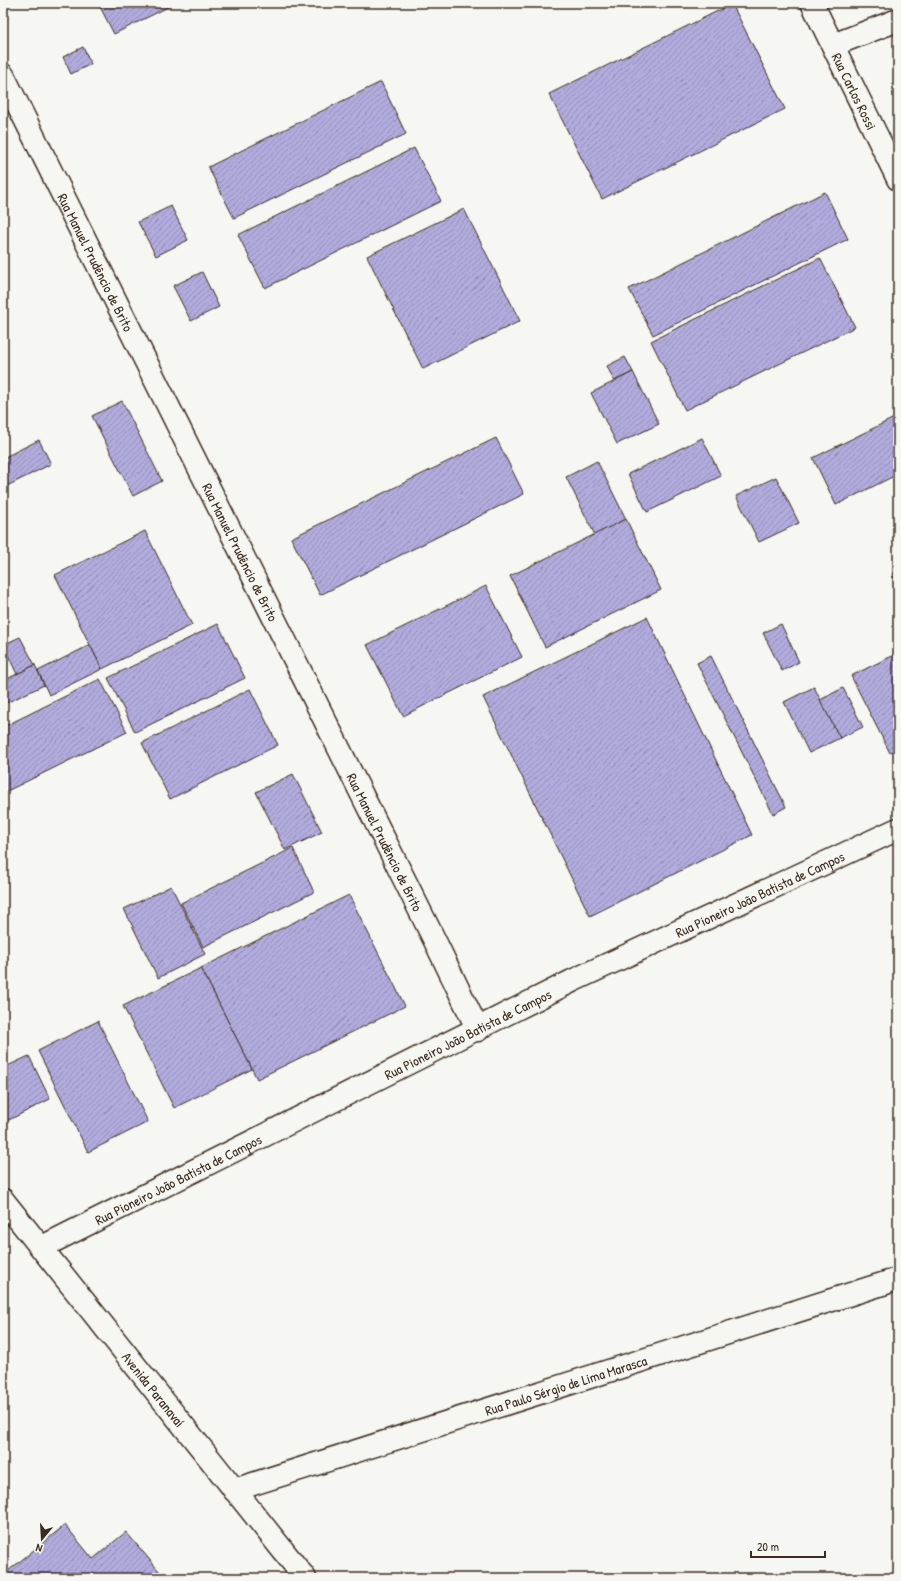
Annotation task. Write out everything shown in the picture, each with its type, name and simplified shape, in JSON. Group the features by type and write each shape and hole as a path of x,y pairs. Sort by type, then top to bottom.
{"street":[{"name":"Rua Carlos Rossi","path":"812,3 898,179"},
{"path":"833,46 898,20"},
{"name":"Rua Manuel Prudêncio de Brito","path":"3,75 431,932 478,1030"},
{"name":"Rua Pioneiro João Batista de Campos","path":"42,1247 478,1030 572,981 898,829"},
{"name":"Avenida Paranavaí","path":"3,1200 305,1578"},
{"name":"Rua Paulo Sérgio de Lima Marasca","path":"234,1490 898,1279"}],"building":[{"path":"98,3 176,3 114,34"},
{"path":"732,4 785,109 602,199 549,94"},
{"path":"83,47 91,64 71,74 63,57"},
{"path":"381,82 406,134 234,218 208,167"},
{"path":"414,148 441,201 265,288 238,235"},
{"path":"825,192 848,239 653,335 629,289"},
{"path":"171,206 188,240 156,256 138,222"},
{"path":"464,209 520,321 423,369 367,256"},
{"path":"820,258 855,327 685,410 651,341"},
{"path":"202,272 219,307 191,321 173,286"},
{"path":"625,357 633,372 614,381 607,366"},
{"path":"633,372 659,424 617,444 591,393"},
{"path":"122,401 162,481 133,496 92,416"},
{"path":"898,416 898,474 836,505 813,458"},
{"path":"496,438 524,494 320,595 291,538"},
{"path":"702,438 721,476 647,512 628,474"},
{"path":"39,440 51,464 3,488 3,458"},
{"path":"597,461 626,519 595,535 566,477"},
{"path":"776,477 799,523 759,542 736,496"},
{"path":"626,519 661,590 545,647 510,576"},
{"path":"145,531 192,625 102,669 55,575"},
{"path":"898,571 898,586 892,574"},
{"path":"486,586 522,657 403,716 367,645"},
{"path":"647,617 752,835 590,916 483,697"},
{"path":"218,624 245,678 135,732 108,678"},
{"path":"781,624 799,662 782,671 763,633"},
{"path":"20,637 35,665 17,674 3,645"},
{"path":"90,645 102,669 49,695 38,671"},
{"path":"898,653 898,749 890,753 851,676"},
{"path":"711,656 786,807 773,814 697,663"},
{"path":"35,665 44,685 4,704 3,681"},
{"path":"100,679 127,732 3,793 3,727"},
{"path":"814,687 840,738 809,753 784,702"},
{"path":"843,688 863,727 840,738 820,700"},
{"path":"250,689 278,745 170,799 142,743"},
{"path":"293,774 322,832 285,850 256,792"},
{"path":"293,848 314,892 203,947 181,903"},
{"path":"171,886 205,954 158,978 124,909"},
{"path":"349,895 405,1006 257,1079 201,968"},
{"path":"201,968 252,1069 174,1108 123,1006"},
{"path":"98,1021 148,1122 88,1152 38,1051"},
{"path":"29,1056 50,1099 3,1123 3,1068"},
{"path":"65,1525 93,1559 126,1532 165,1578 3,1578 3,1575"}]}
